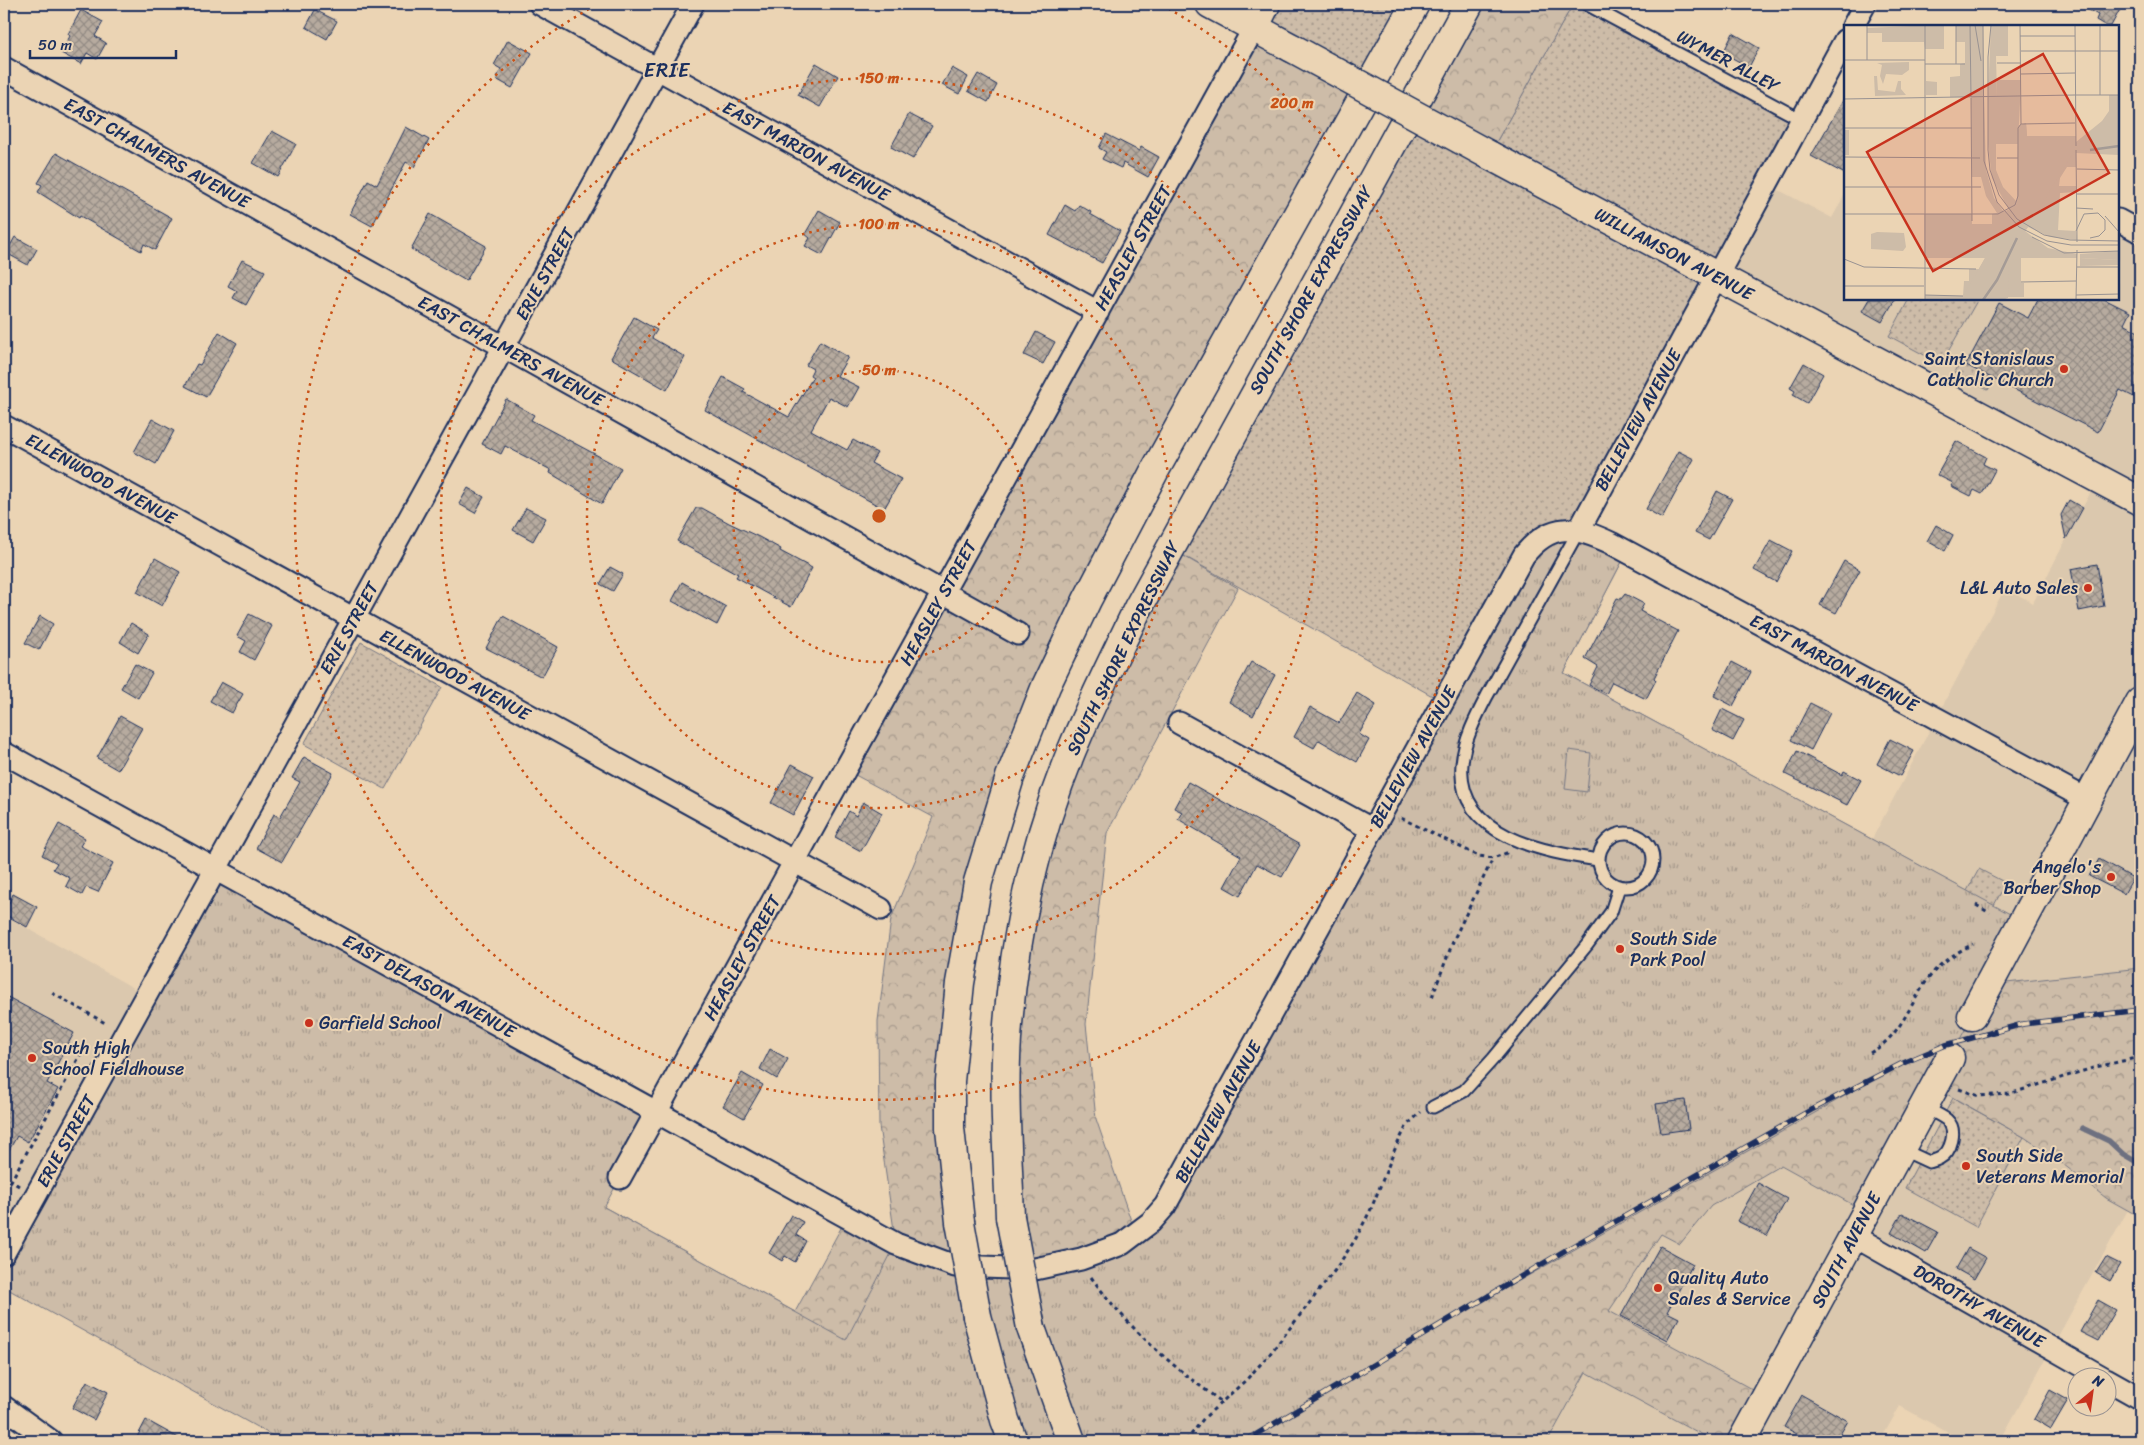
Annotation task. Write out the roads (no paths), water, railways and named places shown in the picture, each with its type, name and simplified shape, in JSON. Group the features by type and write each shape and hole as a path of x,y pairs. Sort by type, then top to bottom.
{"main road":[{"name":"WILLIAMSON AVENUE","path":"1210,4 1717,277 2140,500"},
{"path":"1254,28 1266,4"},
{"path":"1014,1441 1002,1411 977,1316 960,1222 950,1128 950,1081 960,983 978,882 1010,777 1046,686 1087,600 1154,472 1415,4"},
{"name":"SOUTH SHORE EXPRESSWAY","path":"1071,1441 1030,1328 1010,1218 1006,1040 1012,983 1028,890 1052,804 1071,754 1092,702 1138,608 1469,4"},
{"path":"1972,1016 2140,702"},
{"name":"SOUTH AVENUE","path":"1742,1441 1944,1068"}],"street":[{"name":"EAST MARION AVENUE","path":"540,4 1098,312"},
{"name":"ERIE STREET","path":"4,1253 694,4"},
{"path":"1854,25 1865,4"},
{"name":"HEASLEY STREET","path":"620,1178 944,594 1254,28"},
{"name":"BELLEVIEW AVENUE","path":"854,1221 896,1244 955,1266 1035,1269 1081,1259 1122,1244 1151,1222 1166,1206 1524,555 1544,535 1561,530 1578,530 1802,120 1839,68 1844,45"},
{"name":"EAST CHALMERS AVENUE","path":"4,68 1018,634"},
{"path":"2119,221 2140,232"},
{"name":"ELLENWOOD AVENUE","path":"4,426 881,910"},
{"name":"EAST MARION AVENUE","path":"1578,530 1611,543 2088,800"},
{"path":"1179,724 1373,830"},
{"name":"EAST DELASON AVENUE","path":"4,752 854,1221"},
{"name":"DOROTHY AVENUE","path":"1854,1236 2087,1368"},
{"name":"DOROTHY AVENUE","path":"2116,1384 2140,1398"},
{"path":"4,1407 51,1441"}],"lane":[{"name":"WYMER ALLEY","path":"1586,4 1802,120"},
{"path":"1578,530 1474,722 1462,763 1464,786 1475,810 1490,825 1518,842 1553,853 1598,860"},
{"path":"1619,834 1637,835 1650,848 1653,866 1650,874 1636,886 1628,888 1618,887 1604,877 1598,860 1604,843 1611,837 1619,834"},
{"path":"1433,1107 1464,1091 1493,1059 1587,945 1611,912 1618,887"},
{"path":"1900,1149 1929,1162 1941,1158 1948,1148 1952,1139 1952,1129 1948,1121 1923,1107"}],"waterway":[{"path":"2082,1128 2109,1141 2123,1154 2140,1164"}],"railway":[{"path":"1245,1441 1564,1251 1811,1110 1901,1064 1946,1045 2023,1024 2140,1010"}],"place":[{"name":"Saint Stanislaus Catholic Church","path":"2064,369"},
{"name":"L&L Auto Sales","path":"2088,588"},
{"name":"Angelo's Barber Shop","path":"2111,877"},
{"name":"South Side Park Pool","path":"1620,949"},
{"name":"Garfield School","path":"309,1023"},
{"name":"South High School Fieldhouse","path":"32,1058"},
{"name":"South Side Veterans Memorial","path":"1966,1166"},
{"name":"Quality Auto Sales & Service","path":"1658,1288"}],"district":[{"name":"ERIE","path":"667,70"}]}
